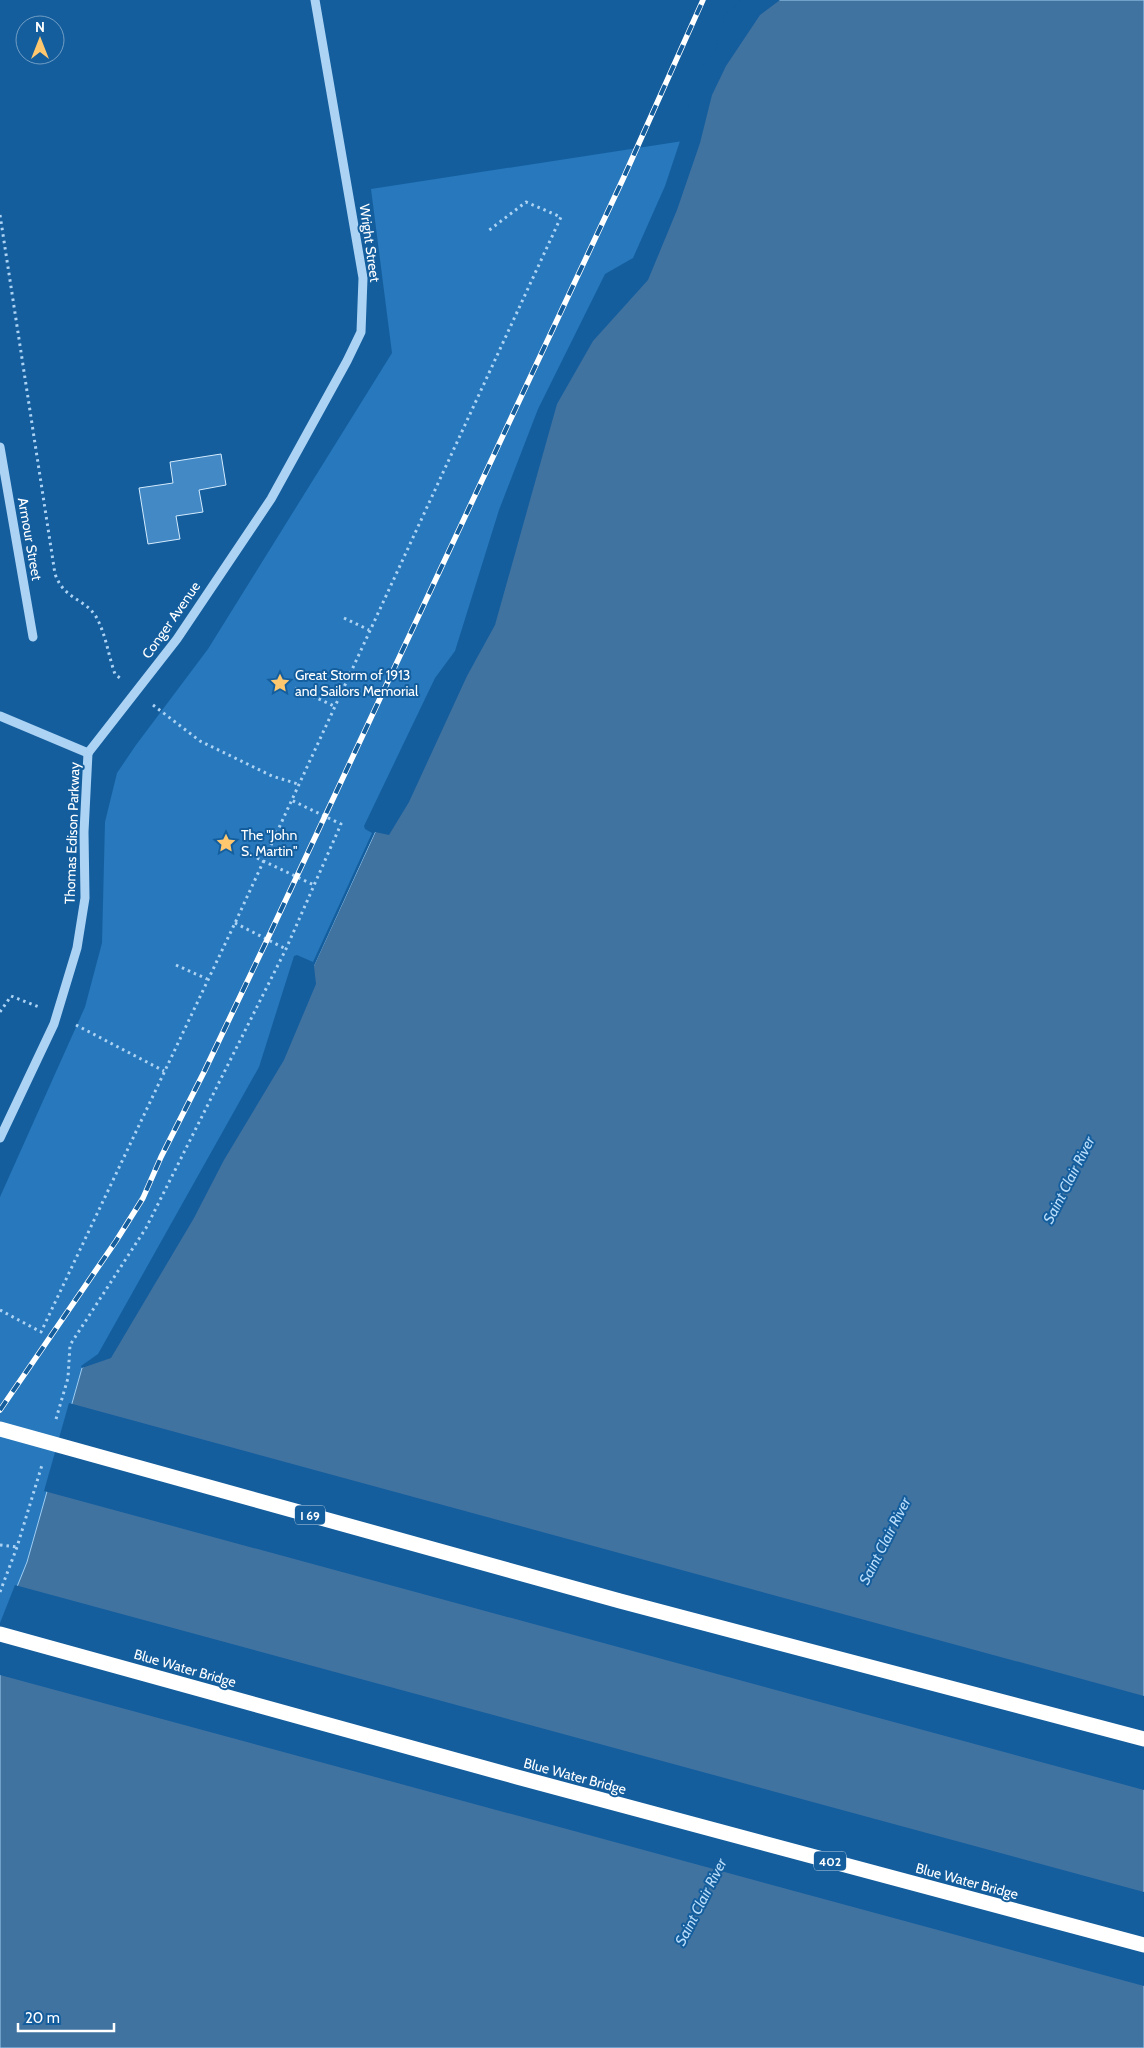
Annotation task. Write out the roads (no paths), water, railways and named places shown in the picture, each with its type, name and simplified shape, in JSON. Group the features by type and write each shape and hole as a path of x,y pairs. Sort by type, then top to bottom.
{"highway":[{"name":"I 69","path":"0,1429 620,1601 1144,1739"},
{"name":"Blue Water Bridge","path":"0,1634 516,1777 1144,1945"}],"street":[{"name":"Wright Street","path":"271,499 361,332 363,278 315,0"},
{"name":"Armour Street","path":"0,447 33,637"},
{"name":"Conger Avenue","path":"88,753 177,639 271,499"},
{"path":"0,716 88,753"},
{"name":"Thomas Edison Parkway","path":"0,1138 56,1014 77,948 85,898 84,832 88,753"}],"water":[{"name":"Saint Clair River","path":"745,0 1144,0 1144,2048 0,2048 0,1629 27,1562 82,1368 100,1356 261,1068 314,965 458,652 541,410 635,260 668,187 717,53"}],"railway":[{"path":"0,1410 116,1241 143,1198 161,1157 267,940 623,179 703,0"}],"place":[{"name":"Great Storm of 1913 and Sailors Memorial","path":"280,683"},
{"name":"The \"John S. Martin\"","path":"226,843"}]}
